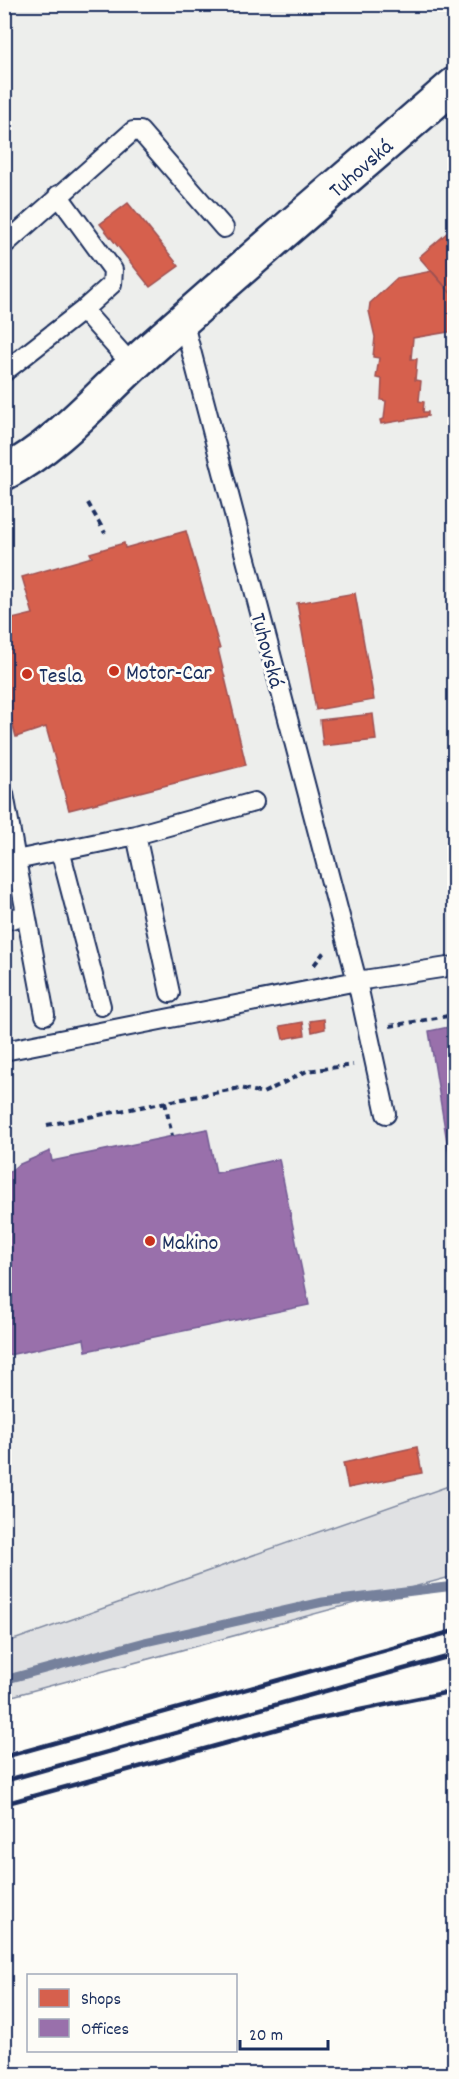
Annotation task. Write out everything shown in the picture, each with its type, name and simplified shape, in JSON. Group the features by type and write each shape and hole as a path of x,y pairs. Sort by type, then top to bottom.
{"street":[{"name":"Tuhovská","path":"4,473 20,465 58,436 132,365 454,85"}],"lane":[{"path":"4,245 127,135 140,131 224,228"},
{"path":"8,363 83,310 112,284 113,270 58,195"},
{"path":"83,310 132,365"},
{"name":"Tuhovská","path":"183,320 357,981 386,1114"},
{"path":"4,794 45,1015"},
{"path":"16,860 136,835 254,802"},
{"path":"136,835 170,993"},
{"path":"60,850 101,1006"},
{"path":"4,921 26,915"},
{"path":"4,1051 357,981 454,966"}],"path":[{"path":"88,503 105,533"},
{"path":"47,1125 240,1088 263,1093 307,1071 354,1065"},
{"path":"165,1102 172,1136"}],"shaded area":[{"path":"4,5 454,5 454,1484 5,1643"},
{"path":"454,1484 454,1576 5,1698 5,1643"}],"building: Shops":[{"path":"128,203 179,266 150,287 100,224"},
{"path":"454,227 454,297 419,257"},
{"path":"432,271 454,297 454,331 413,338 411,359 417,359 415,380 421,381 419,401 424,402 423,412 428,412 428,416 381,424 380,420 384,419 386,401 381,400 382,379 376,378 379,358 373,357 375,337 369,311 370,303 397,278"},
{"name":"Motor-Car","path":"186,531 220,649 218,649 246,765 69,810 46,727 16,737 4,692 4,621 33,614 22,577 92,557 90,553 124,543 125,548"},
{"path":"355,593 374,700 316,710 297,603"},
{"path":"373,714 376,740 323,746 320,720"},
{"path":"324,1019 325,1029 312,1032 310,1021"},
{"path":"303,1022 305,1035 283,1039 280,1026"},
{"path":"417,1447 422,1473 348,1488 343,1463"}],"building: Offices":[{"path":"454,1026 454,1185 429,1031"},
{"name":"Makino","path":"207,1129 216,1173 279,1159 309,1305 86,1351 84,1339 4,1356 4,1176 18,1165 50,1151 52,1161"}],"waterway":[{"path":"4,1680 145,1642 323,1602 454,1586"}],"railway":[{"path":"4,1757 454,1631"},
{"path":"4,1781 454,1655"},
{"path":"4,1804 310,1720 454,1691"}],"place":[{"name":"Motor-Car","path":"114,671"},
{"name":"Tesla","path":"27,674"},
{"name":"Makino","path":"150,1241"}]}
